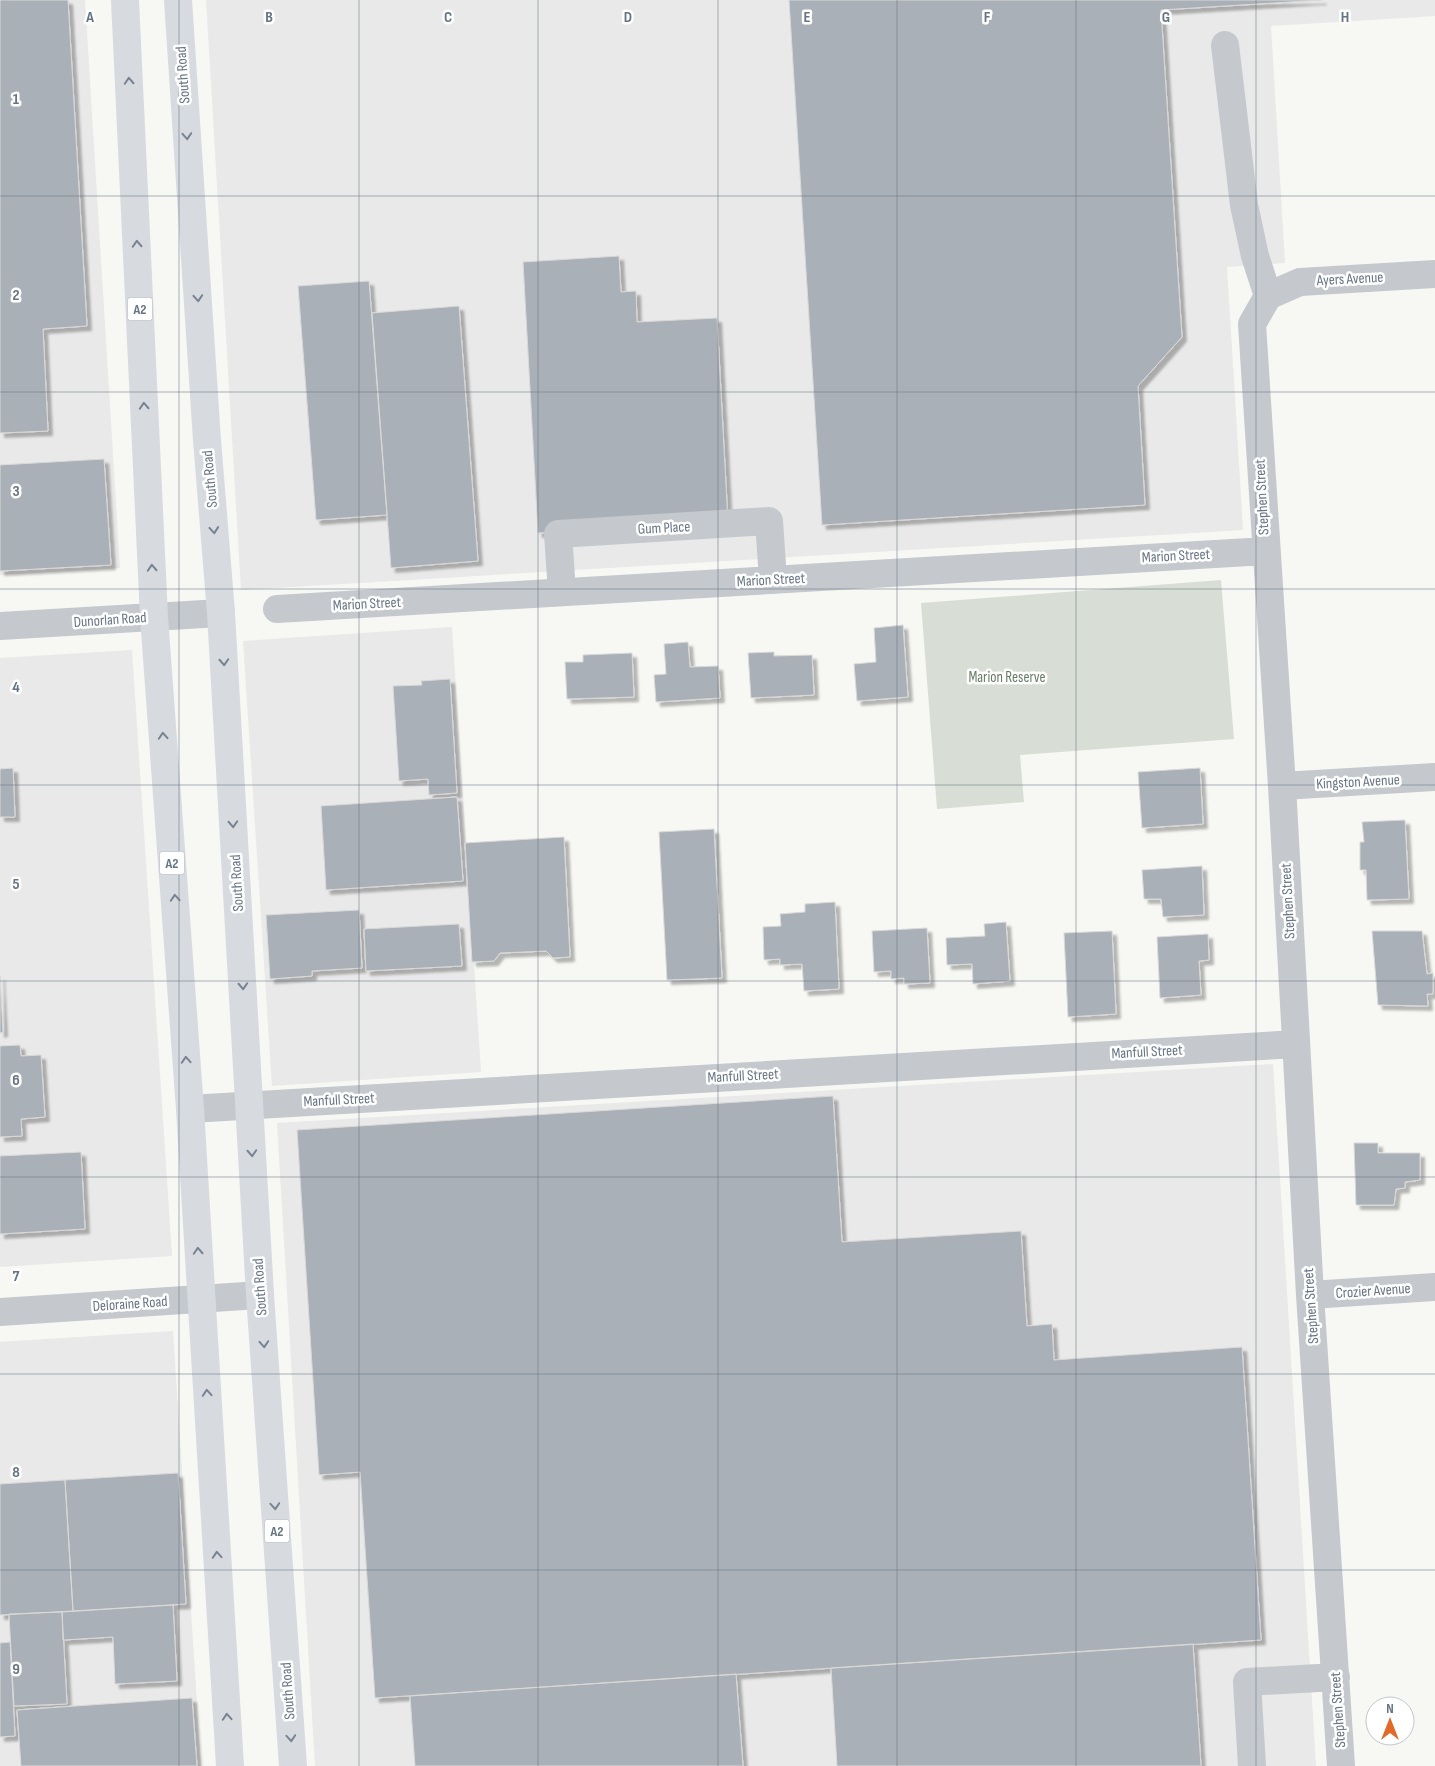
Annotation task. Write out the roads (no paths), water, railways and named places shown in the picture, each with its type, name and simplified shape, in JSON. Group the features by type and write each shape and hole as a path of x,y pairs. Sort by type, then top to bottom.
{"highway":[{"name":"A2","path":"125,0 154,617 190,1108 230,1766"},
{"name":"South Road","path":"178,0 206,431 221,613 260,1296 293,1766"}],"street":[{"path":"1226,44 1244,205 1255,256 1268,296"},
{"name":"Ayers Avenue","path":"1268,296 1300,282 1435,274"},
{"name":"Stephen Street","path":"1268,296 1252,324 1282,786 1310,1295 1341,1766"},
{"name":"Gum Place","path":"562,592 558,534 750,522 770,521 773,580"},
{"name":"Marion Street","path":"277,609 1266,551"},
{"name":"Dunorlan Road","path":"0,626 221,613"},
{"name":"Kingston Avenue","path":"1282,786 1435,777"},
{"name":"Manfull Street","path":"190,1108 1296,1044"},
{"name":"Crozier Avenue","path":"1310,1295 1435,1287"},
{"name":"Deloraine Road","path":"0,1312 260,1296"},
{"path":"1252,1766 1247,1682 1336,1677"}],"park label":[{"name":"Marion Reserve","path":"1007,677"}]}
